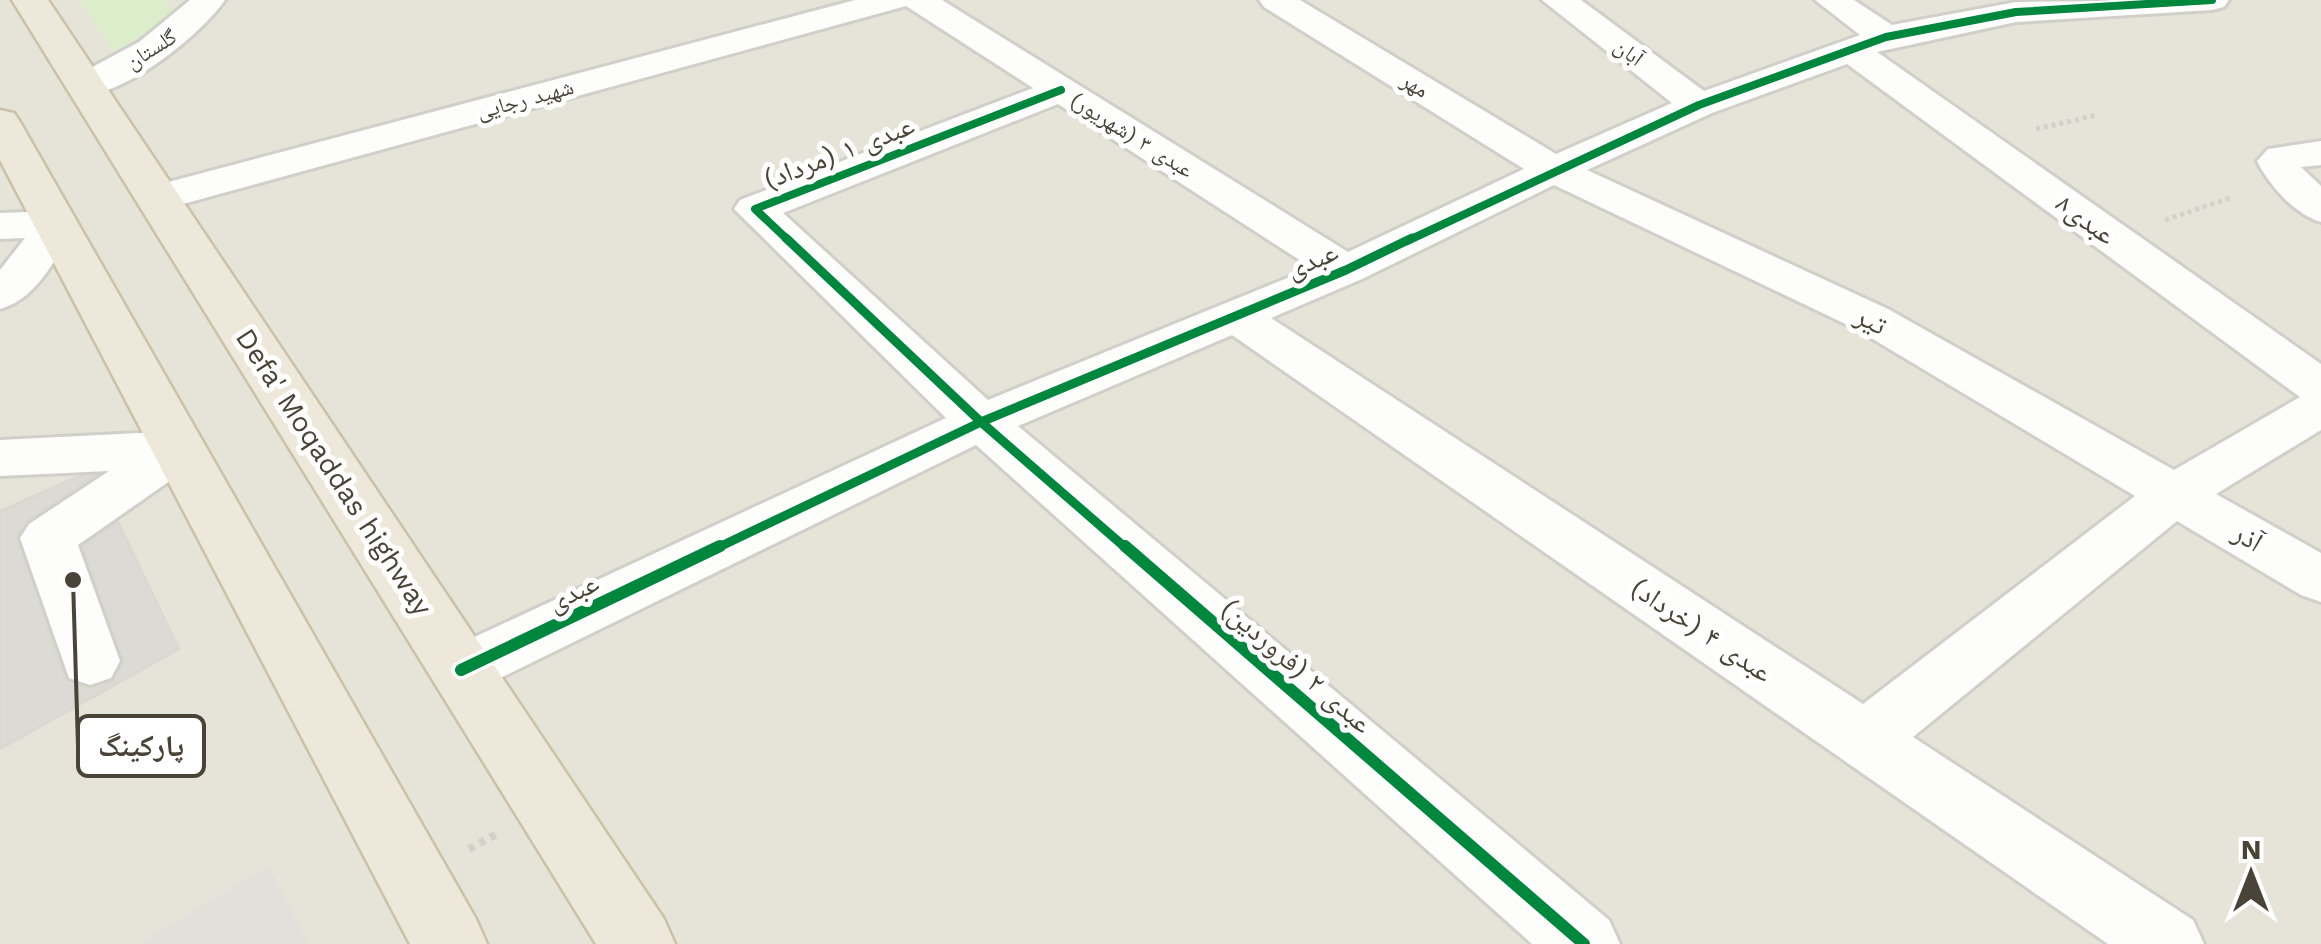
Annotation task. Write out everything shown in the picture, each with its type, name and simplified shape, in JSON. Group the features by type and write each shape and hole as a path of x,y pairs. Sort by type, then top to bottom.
{"highway":[{"name":"Defa' Moqaddas highway","path":"30,0 638,944"},
{"path":"0,122 450,944"}],"street":[{"name":"گلستان","path":"85,86 154,50 190,24 208,0"},
{"name":"شهید رجایی","path":"157,198 894,0"},
{"name":"عبدی ۳ (شهریور)","path":"919,0 1346,270"},
{"name":"مهر","path":"1276,0 1554,170"},
{"name":"آبان","path":"1559,0 1700,105"},
{"name":"عبدی۸","path":"1832,0 1868,43 2113,238 2321,388"},
{"name":"عبدی","path":"462,670 981,422 1346,270 1700,105 1868,43 1988,8 2212,0"},
{"name":"عبدی ۱ (مرداد)","path":"981,422 755,209 1061,90"},
{"path":"2320,153 2277,161 2282,171 2321,209"},
{"name":"تیر","path":"1554,170 1872,319 2176,493"},
{"path":"0,226 56,224"},
{"path":"0,295 23,273 56,224"},
{"name":"عبدی ۴ (خرداد)","path":"1236,316 2168,944"},
{"path":"1864,739 2176,493 2321,408"},
{"name":"عبدی ۲ (فروردین)","path":"981,422 1584,944"},
{"path":"0,458 179,449"},
{"path":"90,661 48,538 179,449"},
{"name":"آذر","path":"2176,493 2321,580"}],"path":[{"path":"2113,238 2230,198"},
{"path":"415,878 550,806"}],"shaded area":[{"path":"0,0 2321,0 2321,944 0,944"},
{"path":"268,866 309,944 139,944"}],"green space":[{"path":"79,0 166,0 175,12 165,28 117,56"}],"building":[{"path":"96,475 27,521 17,536 65,679 91,689 112,682 123,663 82,546 118,522 179,649 0,749 0,511 79,476"}],"cycle path":[{"path":"461,670 981,422 1346,270 1699,105 1886,37 2016,12 2212,0"},
{"path":"1061,90 755,209 981,422 1584,944"}],"place":[{"name":"پارکینگ","path":"73,580"}]}
